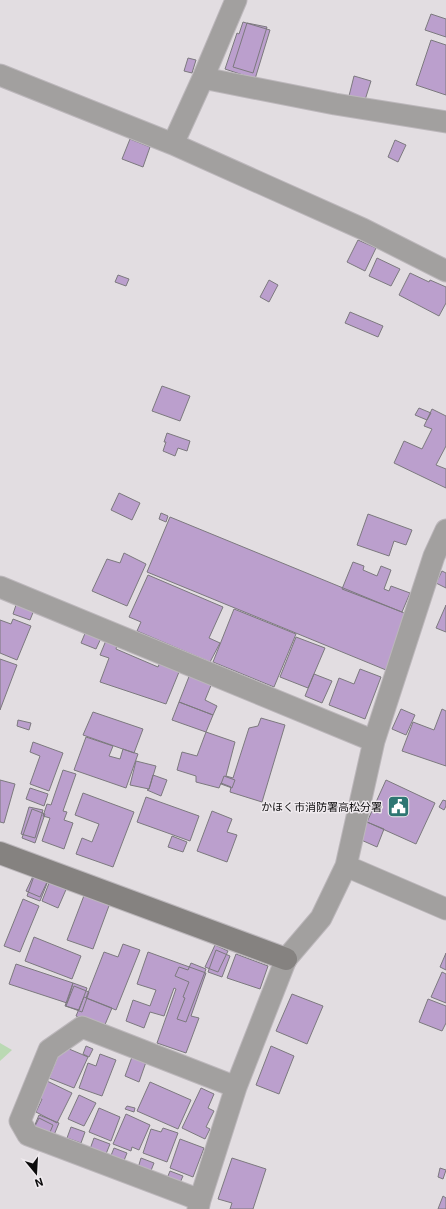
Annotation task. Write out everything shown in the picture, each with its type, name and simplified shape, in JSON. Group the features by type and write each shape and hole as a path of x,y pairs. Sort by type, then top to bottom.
{"street":[{"path":"173,144 236,0"},
{"path":"0,75 173,144 363,229 446,271"},
{"path":"203,78 335,104 446,122"},
{"path":"236,1087 82,1027 49,1050 20,1121 28,1135 199,1204 236,1087 286,959 321,918 346,866 374,741 434,556 446,530"},
{"path":"0,587 374,741"},
{"path":"0,853 286,959"},
{"path":"346,866 446,909"}],"green space":[{"path":"0,1043 12,1050 0,1061"}],"building":[{"path":"431,14 446,19 446,37 425,30"},
{"path":"243,22 270,30 255,79 225,69 237,33 239,34"},
{"path":"247,23 267,27 253,73 233,67"},
{"path":"431,40 446,45 446,95 416,85"},
{"path":"188,58 196,60 192,73 184,71"},
{"path":"354,76 371,81 365,100 349,96"},
{"path":"130,139 150,147 143,167 122,159"},
{"path":"395,140 406,145 398,162 388,157"},
{"path":"358,240 376,248 365,271 347,262"},
{"path":"377,258 400,269 391,286 369,276"},
{"path":"410,273 429,282 430,280 446,287 446,303 439,316 399,295"},
{"path":"118,275 129,279 126,286 115,282"},
{"path":"269,280 278,285 269,302 260,297"},
{"path":"350,312 383,326 378,337 345,323"},
{"path":"162,386 190,396 180,421 152,411"},
{"path":"419,408 431,413 427,420 415,415"},
{"path":"432,409 446,416 446,446 436,465 446,469 446,488 394,463 404,441 422,449 432,429 424,426"},
{"path":"167,433 190,441 187,451 178,448 175,456 163,451"},
{"path":"119,493 140,503 132,520 111,510"},
{"path":"161,513 168,516 166,522 159,519"},
{"path":"368,514 412,530 406,545 394,541 389,556 357,545"},
{"path":"170,517 409,615 386,670 147,572"},
{"path":"124,553 146,564 127,606 92,591 107,559 120,563"},
{"path":"353,562 364,566 363,570 377,576 381,566 391,570 384,589 389,591 391,586 410,593 402,612 342,589"},
{"path":"442,571 446,573 446,588 436,583"},
{"path":"148,575 223,607 209,638 220,643 210,662 137,631 141,622 129,617"},
{"path":"18,599 36,605 30,620 13,614"},
{"path":"446,605 446,632 436,628"},
{"path":"234,609 296,634 274,687 213,662"},
{"path":"13,619 31,626 17,660 0,653 0,620 11,624"},
{"path":"86,631 102,636 96,649 81,643"},
{"path":"296,637 325,648 308,688 280,677"},
{"path":"107,638 118,641 116,649 158,667 162,658 181,667 166,704 100,682 109,658 100,655"},
{"path":"0,659 17,665 0,710"},
{"path":"360,669 381,677 365,719 329,705 339,678 354,684"},
{"path":"190,674 212,683 205,700 217,706 213,715 179,702"},
{"path":"314,674 332,681 322,703 305,696"},
{"path":"179,702 213,715 206,732 172,720"},
{"path":"401,709 415,715 406,735 392,729"},
{"path":"442,709 446,711 446,766 402,751 413,722 434,730"},
{"path":"93,712 143,729 134,753 83,735"},
{"path":"261,718 285,725 262,802 230,792 231,787 221,783 219,788 196,782 196,776 177,770 182,752 197,756 206,732 235,742 226,776 233,778 249,728 258,726"},
{"path":"18,720 31,723 29,730 17,726"},
{"path":"86,737 113,746 109,756 120,759 123,749 138,754 126,788 74,770"},
{"path":"33,742 63,753 49,791 30,784 40,756 30,752"},
{"path":"136,761 156,766 149,789 130,785"},
{"path":"63,770 76,774 63,811 67,812 64,820 73,823 64,849 42,841 50,818 43,816 47,804 51,805"},
{"path":"153,775 167,780 161,796 147,790 149,789"},
{"path":"224,776 235,780 232,788 221,784"},
{"path":"0,780 15,784 4,823 0,822"},
{"path":"386,780 435,803 416,844 367,822"},
{"path":"30,788 48,794 44,806 26,799"},
{"path":"83,793 134,812 113,867 76,854 82,838 92,842 99,824 75,815"},
{"path":"146,797 199,816 190,841 137,822"},
{"path":"443,800 446,801 444,810 439,807"},
{"path":"29,807 43,810 35,838 21,834"},
{"path":"32,809 45,814 35,843 22,838"},
{"path":"212,811 232,819 227,832 237,835 227,862 197,851"},
{"path":"367,822 384,829 377,847 359,839"},
{"path":"172,836 187,842 183,852 168,847"},
{"path":"34,874 48,880 40,897 26,891"},
{"path":"34,876 48,881 40,901 27,896"},
{"path":"51,878 68,885 58,908 42,901"},
{"path":"85,893 110,903 93,949 67,940"},
{"path":"23,899 39,906 20,952 4,946"},
{"path":"34,937 81,956 72,979 25,961"},
{"path":"123,944 140,950 116,1010 86,998 104,952 118,957"},
{"path":"215,945 228,951 218,972 205,967"},
{"path":"216,950 230,956 222,977 208,972"},
{"path":"148,952 206,973 191,1016 199,1018 186,1053 157,1043 176,989 174,988 164,1016 150,1012 144,1028 126,1021 133,1000 150,1006 156,990 137,984"},
{"path":"446,953 446,970 440,967"},
{"path":"236,954 268,966 260,989 227,978"},
{"path":"191,963 206,969 186,1022 177,1019 189,982 175,976 179,967 188,970"},
{"path":"16,964 73,983 67,1003 9,984"},
{"path":"442,972 446,974 446,1003 431,997"},
{"path":"73,983 87,988 79,1010 65,1006"},
{"path":"74,986 89,992 82,1012 66,1006"},
{"path":"292,994 323,1006 307,1044 276,1031"},
{"path":"84,997 112,1008 104,1027 76,1016"},
{"path":"428,999 446,1006 446,1023 442,1031 419,1022"},
{"path":"62,1046 88,1057 74,1088 49,1078"},
{"path":"86,1046 93,1049 89,1057 83,1054"},
{"path":"271,1046 294,1056 279,1094 256,1085"},
{"path":"100,1054 116,1060 102,1096 79,1088 88,1063 96,1066"},
{"path":"132,1057 146,1062 139,1082 125,1076"},
{"path":"47,1081 72,1093 57,1123 36,1112 42,1099 39,1098"},
{"path":"150,1082 191,1100 178,1129 137,1111"},
{"path":"201,1088 214,1094 208,1108 214,1111 206,1127 210,1129 205,1139 182,1128"},
{"path":"79,1095 96,1103 84,1126 68,1119"},
{"path":"127,1106 135,1108 134,1112 125,1109"},
{"path":"99,1108 120,1117 111,1141 89,1132"},
{"path":"126,1114 150,1125 139,1150 132,1147 131,1151 113,1144"},
{"path":"39,1115 59,1123 54,1135 34,1127"},
{"path":"39,1118 53,1125 48,1137 33,1130"},
{"path":"71,1127 85,1132 81,1143 67,1138"},
{"path":"163,1128 178,1133 167,1162 143,1153 151,1129 161,1132"},
{"path":"94,1138 110,1144 106,1154 90,1149"},
{"path":"180,1139 204,1148 193,1177 170,1168"},
{"path":"114,1148 127,1153 123,1163 110,1158"},
{"path":"141,1158 154,1163 150,1173 138,1168"},
{"path":"232,1158 266,1169 253,1209 230,1209 232,1203 218,1199"},
{"path":"440,1168 446,1170 443,1179 438,1177"},
{"path":"170,1171 183,1176 179,1185 166,1181"},
{"path":"443,1196 446,1198 446,1209 438,1209"}],"place":[{"name":"かほく市消防署高松分署","path":"398,807"}]}
